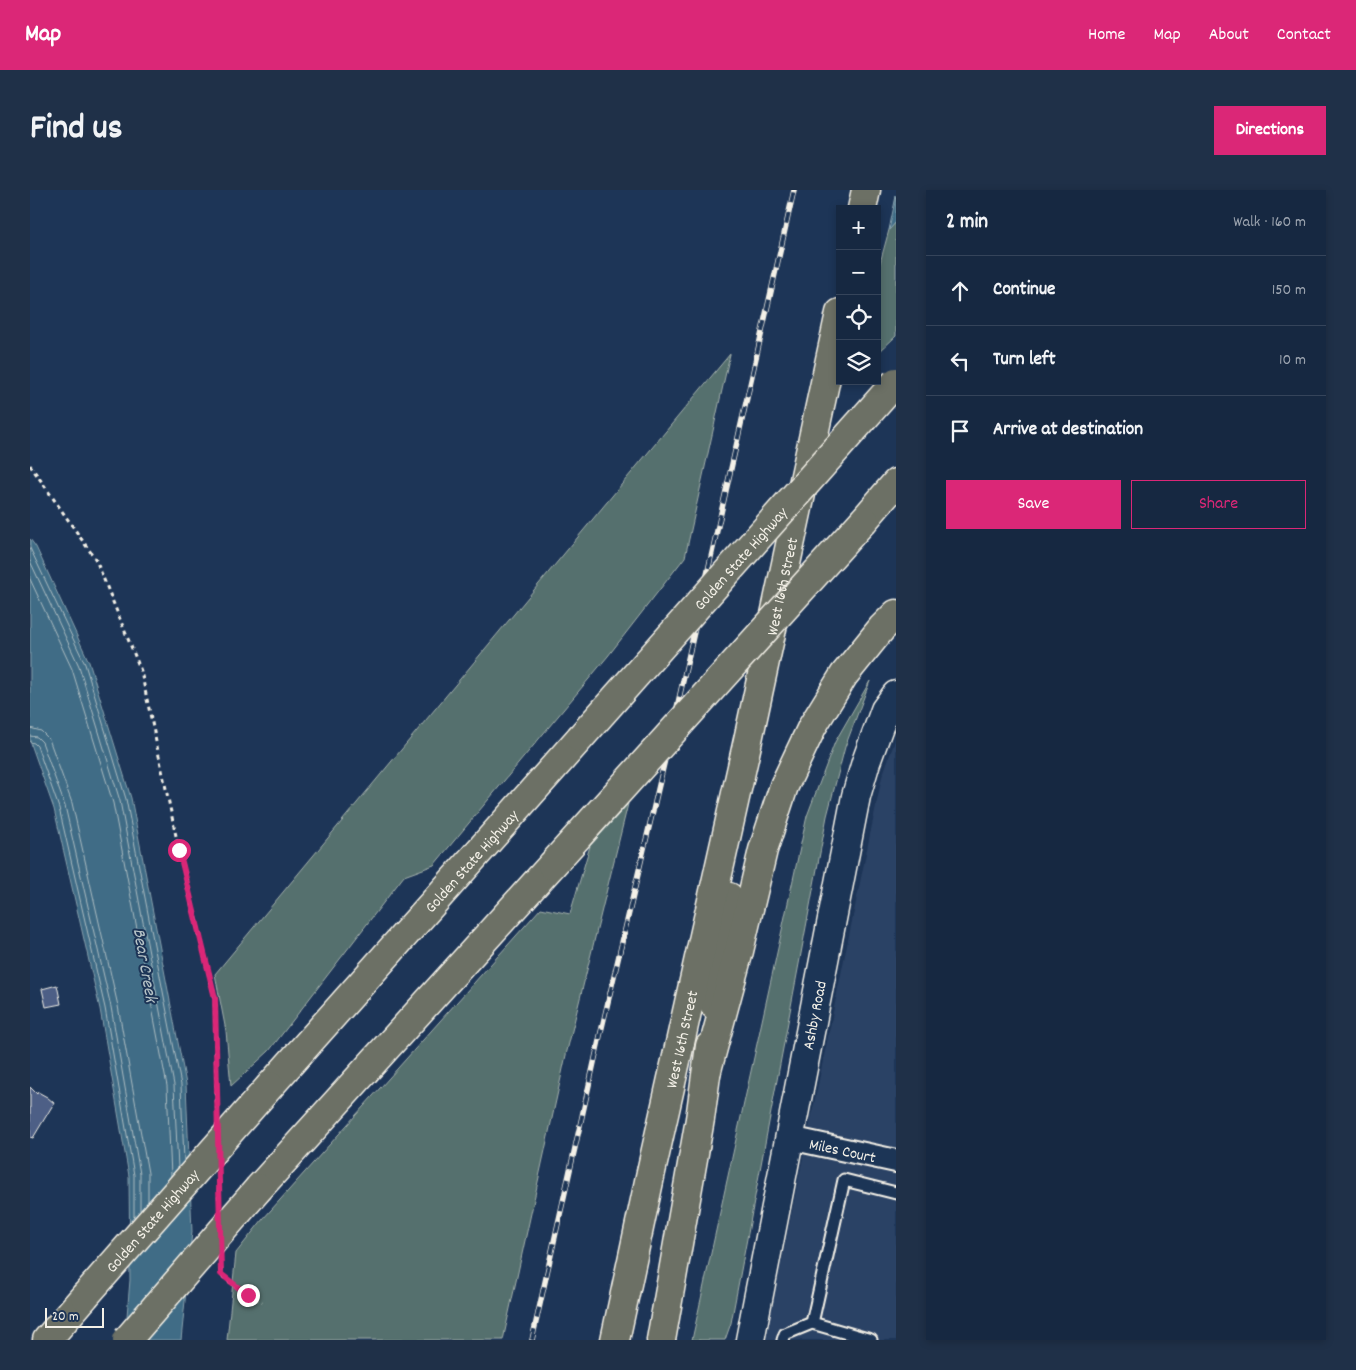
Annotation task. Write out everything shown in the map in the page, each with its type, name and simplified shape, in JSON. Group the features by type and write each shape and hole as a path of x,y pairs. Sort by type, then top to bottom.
{"main road":[{"path":"863,205 866,190"},
{"name":"West 16th Street","path":"616,1340 651,1172 748,740 836,333"},
{"name":"Golden State Highway","path":"47,1340 270,1086 896,382"},
{"path":"128,1340 259,1188 896,483"},
{"path":"708,1070 763,850 784,786 812,727 844,675 882,628 896,614"},
{"name":"Ashby Road","path":"750,1340 856,796 885,710 896,695"},
{"name":"West 16th Street","path":"661,1340 708,1070 748,740"}],"street":[{"name":"Miles Court","path":"790,1138 896,1161"}],"lane":[{"path":"812,1323 844,1180 896,1193"},
{"path":"783,1340 785,1334 812,1323 871,1340"}],"path":[{"path":"30,465 96,560 141,671 179,850 215,998 218,1116"},
{"path":"219,1176 220,1205"},
{"path":"221,1265 221,1274 248,1295 262,1302"}],"shaded area":[{"path":"896,738 896,1340 765,1340 882,777"}],"green space":[{"path":"896,222 896,336 881,350 881,259 889,230"},
{"path":"730,354 685,557 608,656 434,865 404,876 269,1051 231,1086 226,1031 215,974"},
{"path":"870,681 845,747 827,816 731,1323 725,1340 692,1340 807,816 835,742"},
{"path":"628,804 566,1055 503,1340 227,1340 236,1253 263,1219 541,908 570,914 590,846"}],"water":[{"path":"896,196 896,222 889,230"},
{"name":"Bear Creek","path":"30,539 36,547 89,662 131,798 186,1084 192,1232 181,1340 125,1340 130,1280 129,1176 100,1009 54,809 30,741"}],"building":[{"path":"57,985 61,1004 46,1007 42,989"},
{"path":"30,1087 37,1094 38,1092 54,1103 33,1138 30,1137"}],"railway":[{"path":"532,1340 794,190"}],"route":[{"path":"179,850 215,998 221,1274 248,1295"}]}
